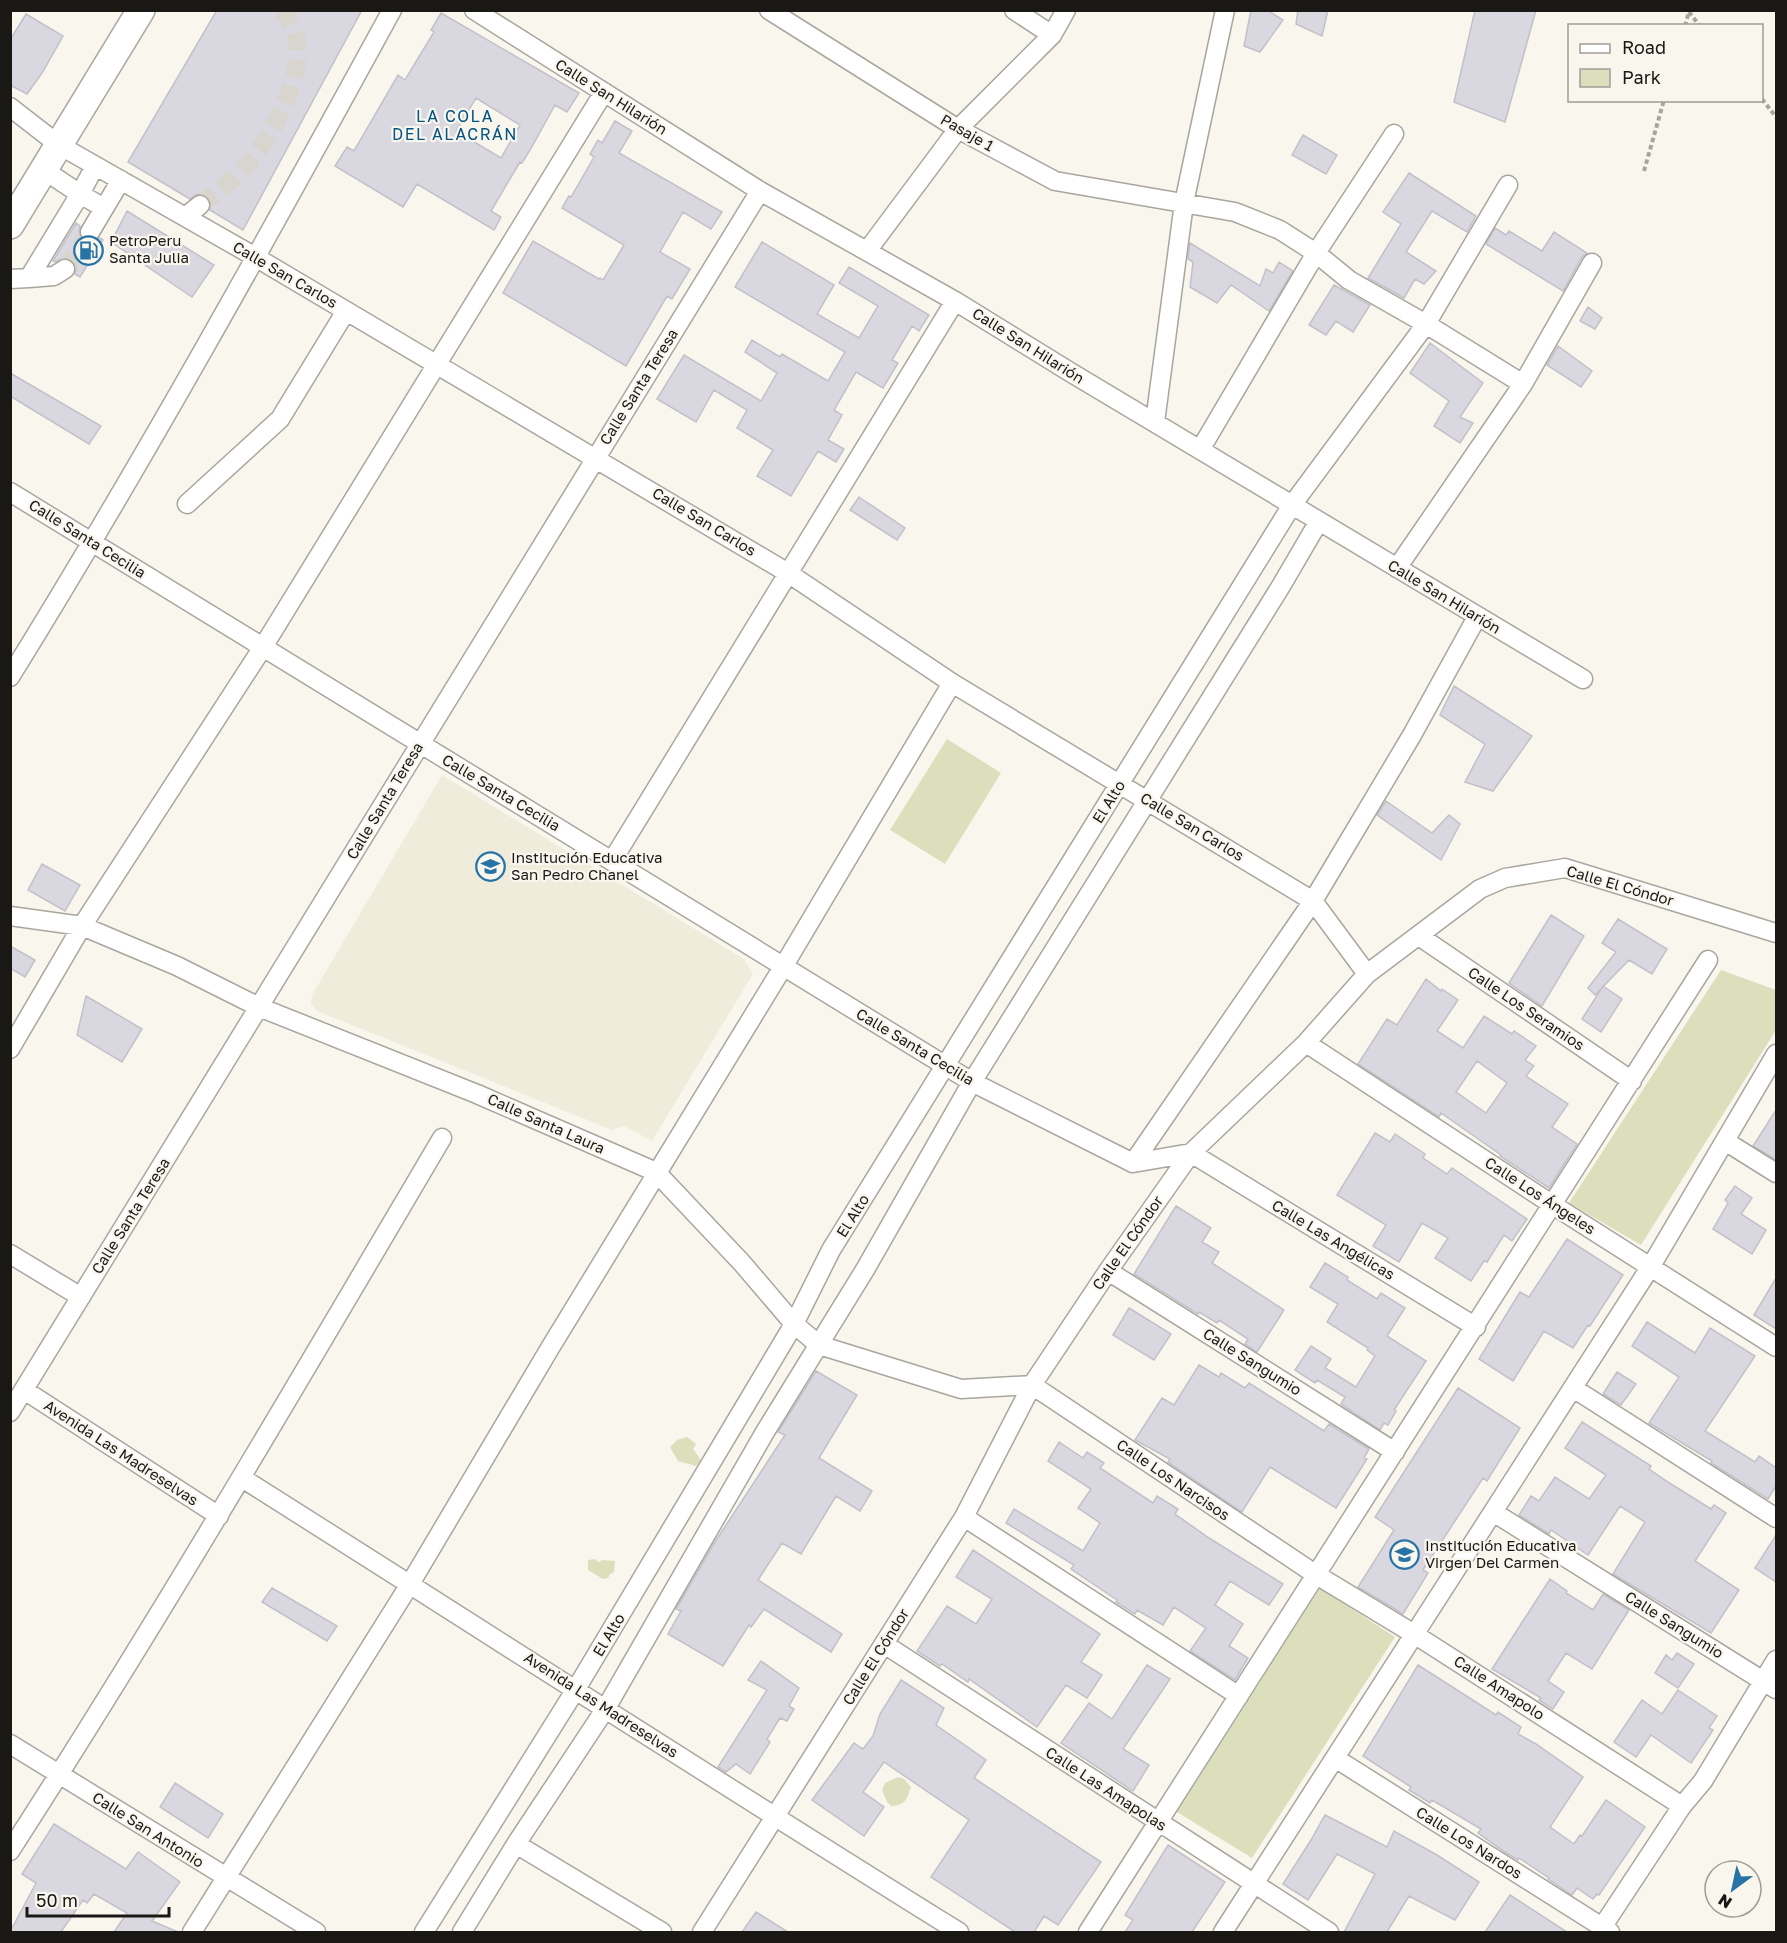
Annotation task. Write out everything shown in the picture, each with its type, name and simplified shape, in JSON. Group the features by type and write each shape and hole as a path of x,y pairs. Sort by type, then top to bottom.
{"highway":[{"path":"10,225 141,10"}],"street":[{"path":"10,677 93,543 257,258 393,10"},
{"name":"Calle San Hilarión","path":"474,10 760,191 955,302 1583,679"},
{"name":"Pasaje 1","path":"769,10 958,129 1055,181 1235,212 1280,230 1316,253 1349,280 1523,384"},
{"path":"1014,10 1052,35"},
{"path":"867,251 958,129 1052,35 1066,10"},
{"path":"1155,422 1185,203 1225,10"},
{"path":"10,1049 82,926 263,647 604,92"},
{"name":"Calle San Carlos","path":"10,107 59,145 257,258 788,573 952,683 1313,901 1367,974"},
{"path":"1200,450 1316,253 1394,134"},
{"path":"29,278 95,165"},
{"path":"44,170 104,208"},
{"path":"90,232 122,180"},
{"name":"El Alto","path":"424,1932 576,1689 794,1324 831,1250 1292,505 1426,324 1508,185"},
{"name":"Calle Santa Teresa","path":"10,1412 760,191"},
{"path":"185,217 200,205"},
{"path":"1397,568 1523,384 1592,263"},
{"path":"10,279 54,276 65,268"},
{"path":"612,861 955,302"},
{"path":"188,504 280,418 346,311"},
{"name":"Calle Santa Cecilia","path":"10,492 972,1082 1133,1163"},
{"path":"462,1932 516,1844 606,1708 765,1432 866,1268 972,1082 1281,586 1319,521"},
{"path":"1133,1163 1313,901 1412,735 1477,617"},
{"path":"192,1932 410,1584 952,683"},
{"name":"Calle El Cóndor","path":"702,1932 964,1517 1032,1385 1108,1271 1191,1153 1306,1043 1367,974 1480,889 1505,878 1565,868 1776,933"},
{"name":"Calle Santa Laura","path":"10,916 82,926 177,966 259,1007 477,1094 656,1172 742,1263 794,1324 819,1345 961,1389 1032,1385"},
{"name":"Calle Los Seramios","path":"1419,936 1632,1081"},
{"path":"1088,1932 1708,960"},
{"name":"Calle Los Ángeles","path":"1306,1043 1553,1205 1776,1347"},
{"path":"1223,1932 1651,1266 1776,1054"},
{"path":"10,1851 60,1775 219,1516 442,1138"},
{"path":"1725,1141 1776,1173"},
{"path":"1133,1163 1191,1153"},
{"name":"Calle Las Angélicas","path":"1191,1153 1476,1327"},
{"path":"10,1254 81,1297"},
{"name":"Calle Sangumio","path":"1108,1271 1395,1452"},
{"name":"Calle Los Narcisos","path":"1032,1385 1315,1574"},
{"path":"1573,1388 1776,1518"},
{"name":"Avenida Las Madreselvas","path":"24,1390 219,1516"},
{"name":"Avenida Las Madreselvas","path":"242,1478 774,1817 959,1932"},
{"name":"Calle Sangumio","path":"1492,1512 1770,1685"},
{"path":"964,1517 1239,1696"},
{"name":"Calle Amapolo","path":"1315,1574 1414,1634 1682,1806"},
{"name":"Calle Las Amapolas","path":"884,1644 1329,1932"},
{"path":"1604,1931 1682,1806 1703,1781 1770,1685 1776,1660"},
{"name":"Calle San Antonio","path":"10,1744 316,1932"},
{"name":"Calle Los Nardos","path":"1335,1758 1604,1931"},
{"path":"516,1844 662,1932"}],"path":[{"path":"1689,11 1699,24"},
{"path":"1763,101 1776,117"},
{"path":"1644,171 1663,102"}],"shaded area":[{"name":"Institución Educativa San Pedro Chanel","path":"442,775 744,959 753,974 652,1141 624,1126 612,1130 317,1011 311,1004 312,995"}],"green space":[{"path":"947,739 1001,773 945,864 890,830"},
{"path":"1721,970 1776,990 1776,1030 1641,1245 1569,1203"},
{"path":"687,1437 696,1444 693,1449 701,1460 696,1466 678,1461 670,1447 677,1440"},
{"path":"595,1559 598,1562 615,1561 614,1572 608,1578 603,1579 588,1570 588,1560"},
{"path":"1320,1588 1395,1637 1252,1858 1177,1812"},
{"path":"898,1777 904,1779 911,1787 905,1801 891,1806 882,1790 885,1783"}],"building":[{"path":"217,10 362,10 243,230 210,210 211,203 205,195 198,194 190,199 128,162"},
{"path":"1251,10 1267,10 1283,20 1260,52 1244,46"},
{"path":"1298,10 1328,10 1322,36 1296,24"},
{"path":"1475,10 1536,10 1505,122 1454,102"},
{"path":"441,13 579,93 567,112 555,105 530,150 522,163 520,162 491,211 501,217 494,230 417,184 403,207 335,166 347,147 354,151 398,75 405,80 434,32 431,30","holes":["476,98 520,125 501,158 456,131"]},
{"path":"26,14 63,36 27,94 10,85 10,40"},
{"path":"615,121 632,131 619,153 722,212 711,229 683,212 660,252 690,269 672,299 667,296 626,366 503,293 533,241 603,280 624,245 562,208 594,157 590,154 598,140 602,143"},
{"path":"1303,135 1337,155 1326,174 1292,155"},
{"path":"1409,173 1476,216 1467,232 1432,211 1406,252 1436,271 1424,284 1415,279 1404,298 1368,278 1401,224 1383,212"},
{"path":"127,211 214,265 192,297 111,242"},
{"path":"76,223 80,226 79,232 84,241 90,243 100,238 103,240 80,277 75,274 76,268 71,259 53,261"},
{"path":"1495,228 1506,235 1509,231 1542,251 1554,232 1587,253 1582,257 1563,291 1486,244"},
{"path":"762,242 834,285 817,314 859,338 878,306 839,283 849,267 929,315 919,331 912,326 892,360 898,363 883,388 856,372 834,410 842,415 828,440 844,449 836,462 818,451 791,496 757,476 773,450 737,428 747,410 714,390 696,422 657,399 684,355 761,401 777,373 745,352 752,340 780,357 782,354 828,381 845,352 735,287"},
{"path":"1190,243 1260,286 1266,269 1273,273 1279,262 1293,271 1269,311 1231,285 1217,303 1190,287 1193,262 1188,259"},
{"path":"1334,285 1370,305 1353,332 1336,321 1326,335 1309,325"},
{"path":"1588,307 1602,318 1595,329 1580,321"},
{"path":"1430,343 1483,383 1460,417 1473,423 1460,443 1434,426 1449,401 1410,373"},
{"path":"1558,346 1592,371 1581,387 1547,365"},
{"path":"10,373 101,426 89,444 10,396"},
{"path":"859,497 905,528 897,540 850,510"},
{"path":"1454,686 1532,736 1493,791 1465,782 1485,744 1440,715"},
{"path":"1386,801 1432,833 1449,815 1460,824 1441,860 1377,815"},
{"path":"42,864 80,885 65,911 28,890"},
{"path":"1551,915 1584,936 1542,1006 1509,983"},
{"path":"1618,919 1667,949 1652,974 1629,960 1595,995 1588,988 1616,952 1602,943"},
{"path":"10,946 35,960 25,977 10,968"},
{"path":"1426,979 1441,991 1442,989 1458,1000 1437,1031 1463,1048 1484,1016 1512,1034 1514,1031 1536,1046 1525,1060 1534,1066 1526,1076 1568,1104 1552,1127 1577,1144 1549,1188 1441,1113 1439,1117 1358,1064 1387,1019 1397,1025","holes":["1477,1061 1507,1083 1486,1113 1456,1092"]},
{"path":"1603,986 1622,999 1601,1032 1582,1019"},
{"path":"86,996 142,1029 122,1062 77,1035"},
{"path":"1776,1110 1776,1160 1753,1146"},
{"path":"1375,1133 1390,1142 1395,1134 1425,1154 1423,1158 1447,1174 1452,1168 1527,1219 1512,1241 1504,1235 1487,1262 1484,1261 1471,1281 1435,1258 1448,1238 1422,1223 1399,1262 1373,1246 1386,1225 1337,1195"},
{"path":"1735,1186 1752,1198 1741,1214 1766,1230 1752,1254 1713,1229 1728,1203 1725,1200"},
{"path":"1176,1206 1211,1228 1202,1242 1219,1252 1212,1263 1284,1310 1257,1352 1245,1344 1248,1339 1219,1320 1217,1323 1199,1312 1198,1314 1134,1274"},
{"path":"1567,1239 1623,1275 1573,1348 1544,1331 1513,1381 1479,1359 1520,1292 1529,1297"},
{"path":"1325,1263 1377,1299 1381,1293 1405,1308 1387,1336 1426,1361 1394,1410 1396,1411 1388,1425 1384,1423 1380,1430 1341,1404 1345,1397 1317,1380 1315,1383 1295,1370 1311,1346 1331,1359 1325,1368 1356,1387 1375,1356 1367,1350 1368,1348 1327,1322 1338,1304 1310,1287"},
{"path":"1776,1278 1776,1329 1754,1315"},
{"path":"1129,1308 1171,1334 1154,1360 1113,1335"},
{"path":"1647,1322 1695,1353 1710,1328 1755,1356 1705,1431 1755,1462 1759,1456 1776,1468 1776,1486 1768,1499 1711,1463 1712,1461 1649,1423 1679,1377 1632,1346"},
{"path":"1199,1365 1219,1377 1221,1373 1245,1388 1249,1383 1324,1431 1329,1424 1369,1449 1364,1458 1367,1459 1336,1508 1270,1467 1242,1512 1168,1462 1170,1459 1135,1440 1162,1398 1174,1405"},
{"path":"816,1371 857,1395 819,1458 872,1491 860,1511 836,1496 801,1554 782,1543 758,1580 842,1634 831,1652 764,1609 751,1627 749,1625 723,1666 668,1634 681,1611 676,1609 713,1545 785,1435 778,1432"},
{"path":"1617,1372 1636,1384 1621,1405 1603,1394"},
{"path":"1458,1388 1520,1428 1487,1481 1483,1478 1423,1570 1428,1573 1403,1614 1358,1587 1394,1530 1375,1517"},
{"path":"1582,1422 1651,1466 1649,1469 1671,1484 1711,1509 1714,1505 1726,1513 1695,1561 1739,1590 1711,1633 1613,1574 1645,1522 1620,1506 1588,1555 1551,1530 1549,1534 1519,1515 1531,1496 1539,1501 1555,1477 1589,1499 1606,1475 1565,1448"},
{"path":"1059,1442 1083,1458 1087,1452 1104,1463 1100,1468 1153,1503 1157,1496 1178,1509 1175,1514 1283,1584 1269,1605 1230,1581 1215,1605 1243,1624 1229,1646 1248,1658 1235,1680 1190,1651 1206,1628 1174,1607 1163,1625 1137,1610 1135,1614 1071,1569 1074,1565 1006,1523 1014,1509 1083,1551 1100,1523 1078,1508 1091,1489 1048,1461"},
{"path":"1776,1535 1776,1582 1755,1568"},
{"path":"973,1550 1100,1634 1081,1662 1102,1675 1087,1698 1066,1685 1037,1727 969,1679 968,1682 942,1664 940,1666 917,1651 947,1606 976,1624 992,1599 956,1577"},
{"path":"1550,1579 1567,1591 1566,1593 1593,1610 1603,1594 1629,1610 1592,1669 1566,1653 1548,1681 1564,1692 1553,1709 1539,1700 1541,1698 1492,1669"},
{"path":"272,1588 337,1626 327,1641 262,1602"},
{"path":"1677,1653 1694,1664 1678,1688 1655,1673 1666,1655 1672,1660"},
{"path":"761,1661 799,1688 789,1706 794,1709 787,1721 780,1718 767,1739 770,1742 750,1774 736,1764 726,1772 718,1767 767,1690 748,1680"},
{"path":"1147,1665 1170,1679 1123,1749 1149,1765 1133,1791 1061,1743 1089,1703 1112,1719"},
{"path":"1418,1665 1496,1715 1498,1712 1521,1727 1518,1734 1583,1777 1550,1827 1574,1844 1606,1800 1645,1827 1599,1895 1597,1894 1593,1899 1577,1888 1572,1895 1478,1833 1481,1829 1432,1800 1430,1803 1409,1790 1411,1787 1363,1756"},
{"path":"901,1680 944,1708 936,1725 986,1760 974,1778 1101,1862 1058,1925 1044,1916 1034,1932 1015,1932 931,1877 969,1820 884,1762 863,1792 884,1807 864,1836 812,1800 854,1743 863,1749 873,1736 880,1714"},
{"path":"1678,1690 1717,1716 1709,1728 1713,1730 1691,1763 1651,1735 1636,1757 1614,1742 1642,1700 1662,1714"},
{"path":"175,1783 223,1814 208,1838 160,1807"},
{"path":"1325,1815 1387,1847 1394,1831 1479,1882 1455,1920 1409,1896 1387,1932 1344,1932 1375,1874 1337,1854 1308,1900 1283,1884"},
{"path":"54,1824 126,1869 138,1852 180,1882 152,1921 178,1932 114,1932 127,1913 94,1894 87,1903 83,1900 61,1932 10,1932 36,1883 22,1874"},
{"path":"1168,1845 1225,1882 1192,1932 1125,1932 1133,1920 1125,1915"},
{"path":"1510,1895 1567,1932 1485,1932"},
{"path":"756,1912 788,1932 742,1932"}],"tunnel":[{"path":"200,205 230,182 246,166 258,152 281,112 296,66 297,44 292,25 280,10"},
{"path":"65,269 90,232"}],"place":[{"name":"PetroPeru Santa Julia","path":"88,250"},
{"name":"Institución Educativa San Pedro Chanel","path":"490,867"},
{"name":"Institución Educativa Virgen Del Carmen","path":"1404,1555"}],"district":[{"name":"LA COLA DEL ALACRÁN","path":"455,125"}]}
